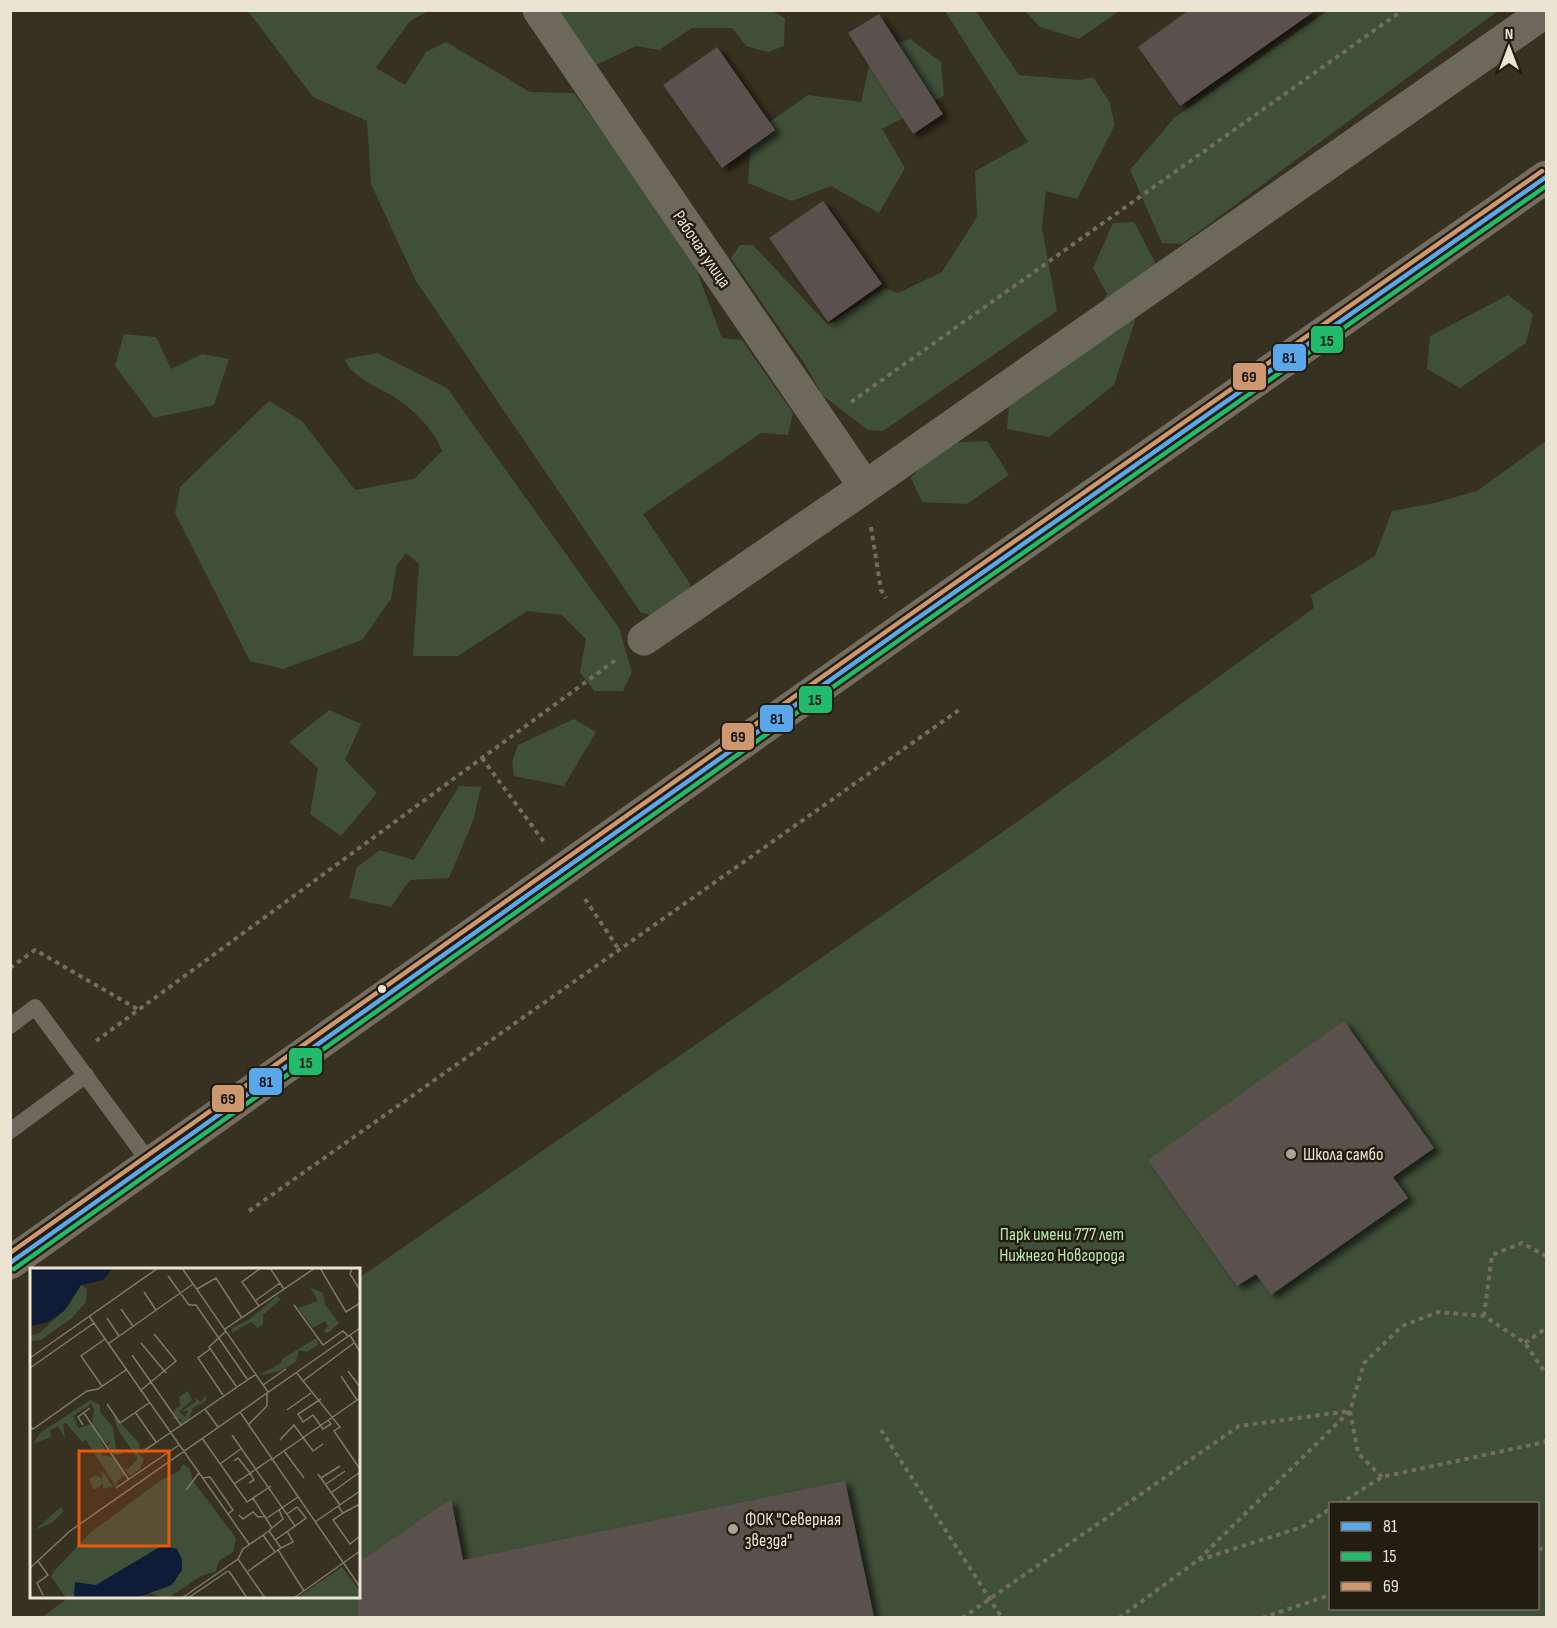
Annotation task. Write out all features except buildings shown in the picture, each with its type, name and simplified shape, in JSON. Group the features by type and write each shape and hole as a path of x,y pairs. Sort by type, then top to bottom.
{"main road":[{"path":"10,1263 905,627 1546,177"}],"street":[{"name":"Рабочая улица","path":"539,10 865,487"},
{"path":"644,639 1546,11"}],"lane":[{"path":"10,1026 35,1007 150,1163"},
{"path":"10,1131 86,1075"}],"path":[{"path":"821,423 1404,10"},
{"path":"865,487 881,590 905,627"},
{"path":"73,1058 644,639"},
{"path":"249,1211 958,710"},
{"path":"10,968 35,950 139,1010"},
{"path":"1484,1316 1492,1255 1522,1243 1546,1256"},
{"path":"1382,1477 1358,1453 1350,1411 1364,1363 1402,1326 1438,1312 1484,1316 1525,1343 1546,1371"},
{"path":"1525,1343 1546,1328"},
{"path":"1119,1617 1198,1560 1350,1411"},
{"path":"962,1617 1239,1426 1350,1411"},
{"path":"881,1430 1002,1617"},
{"path":"1342,1502 1382,1477 1545,1442 1546,1437"},
{"path":"1198,1560 1302,1527 1329,1510"},
{"path":"1262,1617 1329,1595"}],"green space":[{"path":"248,11 428,11 409,22 376,68 405,85 426,52 446,42 530,92 574,93 689,250 722,338 742,340 793,413 788,435 761,433 643,514 690,584 690,602 669,618 641,613 416,281 371,184 367,121 313,97"},
{"path":"546,11 772,11 785,18 784,46 768,52 746,46 732,28 692,28 659,50 636,46 596,65"},
{"path":"945,11 976,11 1019,75 1080,80 1093,77 1109,101 1115,125 1077,199 1046,191 1042,227 1057,311 883,431 868,430 822,395 806,366 731,258 740,245 753,245 828,325 884,288 898,293 942,272 977,217 975,171 1028,142"},
{"path":"1025,11 1119,11 1079,39 1040,27"},
{"path":"1327,11 1498,11 1182,244 1162,243 1130,170 1174,118"},
{"path":"910,39 941,62 944,96 882,129 905,168 879,213 831,186 792,201 748,183 751,135 808,95 861,102 872,53"},
{"path":"1134,222 1156,264 1121,293 1135,321 1114,385 1049,437 1007,429 1011,381 1095,315 1107,294 1093,268 1113,223"},
{"path":"1508,295 1533,314 1526,343 1460,388 1427,369 1430,336"},
{"path":"124,334 156,337 171,369 202,354 229,359 214,405 154,418 115,366"},
{"path":"377,353 447,388 619,628 632,672 623,691 594,691 580,672 586,639 562,615 527,611 458,656 413,656 419,564 406,553 397,565 391,599 362,640 283,669 250,661 175,513 180,487 269,401 302,421 355,490 414,479 442,451 431,430 413,411 354,373 345,359"},
{"path":"987,441 1009,475 967,504 922,502 911,478 942,443"},
{"name":"Парк имени 777 лет Нижнего Новгорода","path":"1546,441 1546,1617 41,1618 68,1598 360,1598 360,1277 1027,815 1314,608 1311,595 1375,556 1392,511 1434,503 1477,491"},
{"path":"329,710 361,724 345,760 377,793 341,836 310,814 318,768 289,742"},
{"path":"574,719 596,732 564,786 514,776 512,762 518,745"},
{"path":"459,786 481,787 473,821 449,878 410,880 391,907 349,898 357,867 380,850 414,860"}],"transit line":[{"name":"69","path":"10,1253 901,621 1542,171"},
{"name":"81","path":"10,1263 905,627 1546,177"},
{"name":"15","path":"14,1269 909,633 1546,186"}],"place":[{"name":"Школа самбо","path":"1291,1154"},
{"name":"ФОК \"Северная звезда\"","path":"733,1529"}]}
